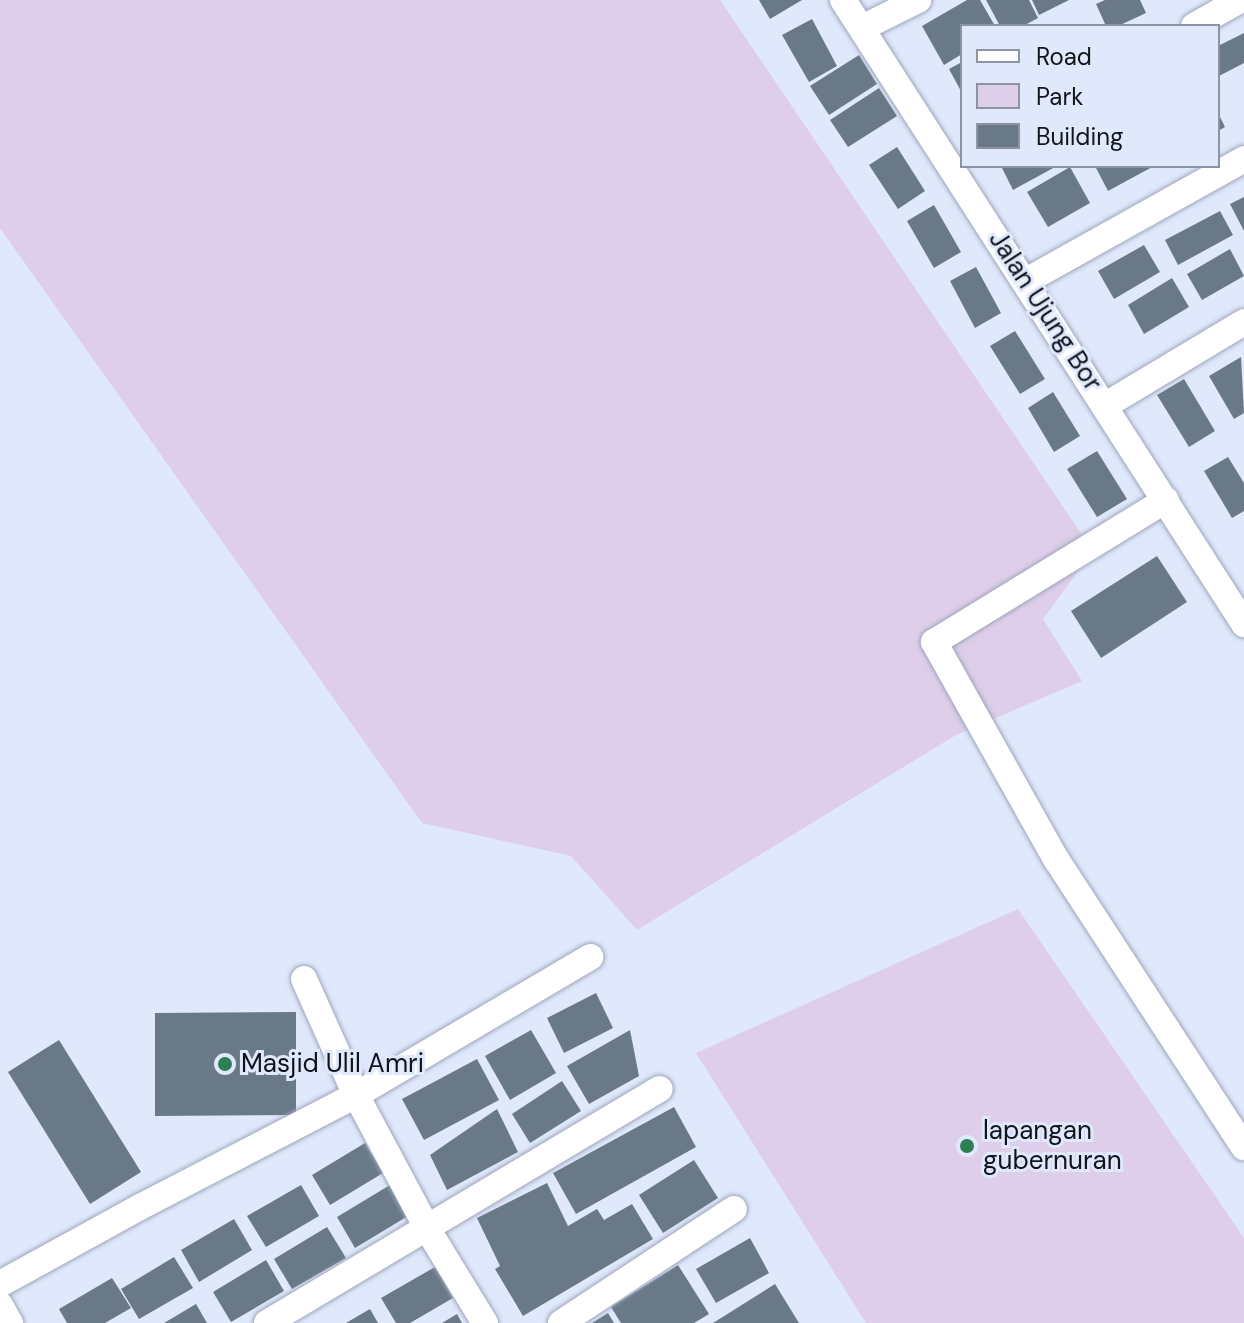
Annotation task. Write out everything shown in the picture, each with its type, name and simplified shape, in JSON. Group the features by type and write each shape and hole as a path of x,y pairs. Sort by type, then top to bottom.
{"street":[{"name":"Jalan Ujung Bor","path":"843,0 956,159"},
{"path":"862,28 918,0"},
{"path":"1198,24 1240,0"},
{"path":"1026,281 1244,159"},
{"name":"Jalan Ujung Bor","path":"961,168 1026,281 1244,624"},
{"path":"1106,405 1244,322"},
{"path":"1166,500 934,642 1056,859 1244,1147"},
{"path":"0,1284 356,1095 590,957"},
{"path":"304,979 356,1095 428,1230 485,1323"},
{"path":"267,1323 428,1230 659,1089"},
{"path":"561,1323 734,1209"},
{"path":"0,1305 10,1323"}],"green space":[{"path":"0,0 720,0 1093,551 1043,619 1082,681 956,735 637,930 571,856 422,823 0,228"},
{"name":"lapangan gubernuran","path":"1018,909 1244,1238 1244,1323 866,1323 696,1053"}],"building":[{"path":"759,0 802,0 770,19"},
{"path":"967,0 980,0 994,24 960,24 960,55 944,65 922,26"},
{"path":"986,0 1029,0 1038,18 1027,24 999,24"},
{"path":"1032,0 1069,0 1039,15"},
{"path":"1105,0 1140,0 1146,13 1122,24 1105,24 1096,4"},
{"path":"812,19 837,66 809,82 782,35"},
{"path":"1244,33 1244,63 1220,75 1220,45"},
{"path":"859,55 877,84 829,115 810,86"},
{"path":"960,63 960,89 949,69"},
{"path":"879,88 897,116 848,147 830,120"},
{"path":"897,147 925,191 898,209 869,165"},
{"path":"1002,168 1053,168 1013,190"},
{"path":"1071,168 1090,203 1048,227 1027,192"},
{"path":"1096,168 1150,168 1108,191"},
{"path":"1244,197 1244,231 1230,204"},
{"path":"934,205 961,252 934,268 907,221"},
{"path":"1220,211 1233,235 1178,265 1165,240"},
{"path":"1144,245 1160,272 1114,299 1098,271"},
{"path":"1230,249 1244,276 1202,300 1187,274"},
{"path":"976,267 1001,313 975,328 950,281"},
{"path":"1172,278 1189,307 1144,334 1128,305"},
{"path":"1015,331 1045,379 1020,394 990,346"},
{"path":"1241,357 1244,413 1234,419 1209,376"},
{"path":"1184,379 1215,431 1189,447 1157,395"},
{"path":"1053,392 1080,436 1054,452 1028,408"},
{"path":"1097,451 1127,499 1097,517 1067,469"},
{"path":"1228,457 1244,483 1244,511 1232,518 1204,471"},
{"path":"1157,556 1187,602 1101,658 1071,611"},
{"path":"596,993 613,1028 564,1053 547,1018"},
{"name":"Masjid Ulil Amri","path":"296,1012 296,1115 155,1116 155,1013"},
{"path":"531,1030 556,1073 510,1100 485,1056"},
{"path":"630,1030 639,1076 589,1104 567,1066"},
{"path":"59,1040 141,1172 90,1204 8,1072"},
{"path":"477,1059 499,1100 424,1140 402,1099"},
{"path":"562,1081 581,1111 530,1143 512,1114"},
{"path":"674,1107 696,1147 576,1214 553,1173"},
{"path":"497,1109 518,1152 447,1190 430,1155"},
{"path":"365,1143 383,1173 330,1205 312,1175"},
{"path":"694,1160 718,1198 663,1233 639,1195"},
{"path":"547,1183 568,1226 597,1209 604,1220 632,1204 653,1239 523,1316 495,1269 500,1266 477,1218"},
{"path":"301,1185 319,1216 266,1247 247,1216"},
{"path":"390,1185 408,1216 355,1248 337,1217"},
{"path":"234,1219 252,1250 199,1282 181,1250"},
{"path":"327,1227 346,1258 292,1289 274,1259"},
{"path":"750,1238 769,1273 716,1303 696,1269"},
{"path":"174,1257 193,1288 139,1319 121,1289"},
{"path":"266,1260 284,1291 231,1322 213,1292"},
{"path":"678,1265 709,1314 694,1323 621,1323 611,1307"},
{"path":"435,1267 453,1298 410,1323 396,1323 381,1298"},
{"path":"112,1278 131,1308 105,1323 67,1323 59,1309"},
{"path":"775,1284 799,1323 713,1323"},
{"path":"196,1304 207,1323 164,1323"},
{"path":"370,1309 378,1323 346,1323"},
{"path":"608,1313 614,1323 592,1323"},
{"path":"457,1314 462,1323 442,1323"}],"place":[{"name":"Masjid Ulil Amri","path":"225,1064"},
{"name":"lapangan gubernuran","path":"967,1146"}]}
